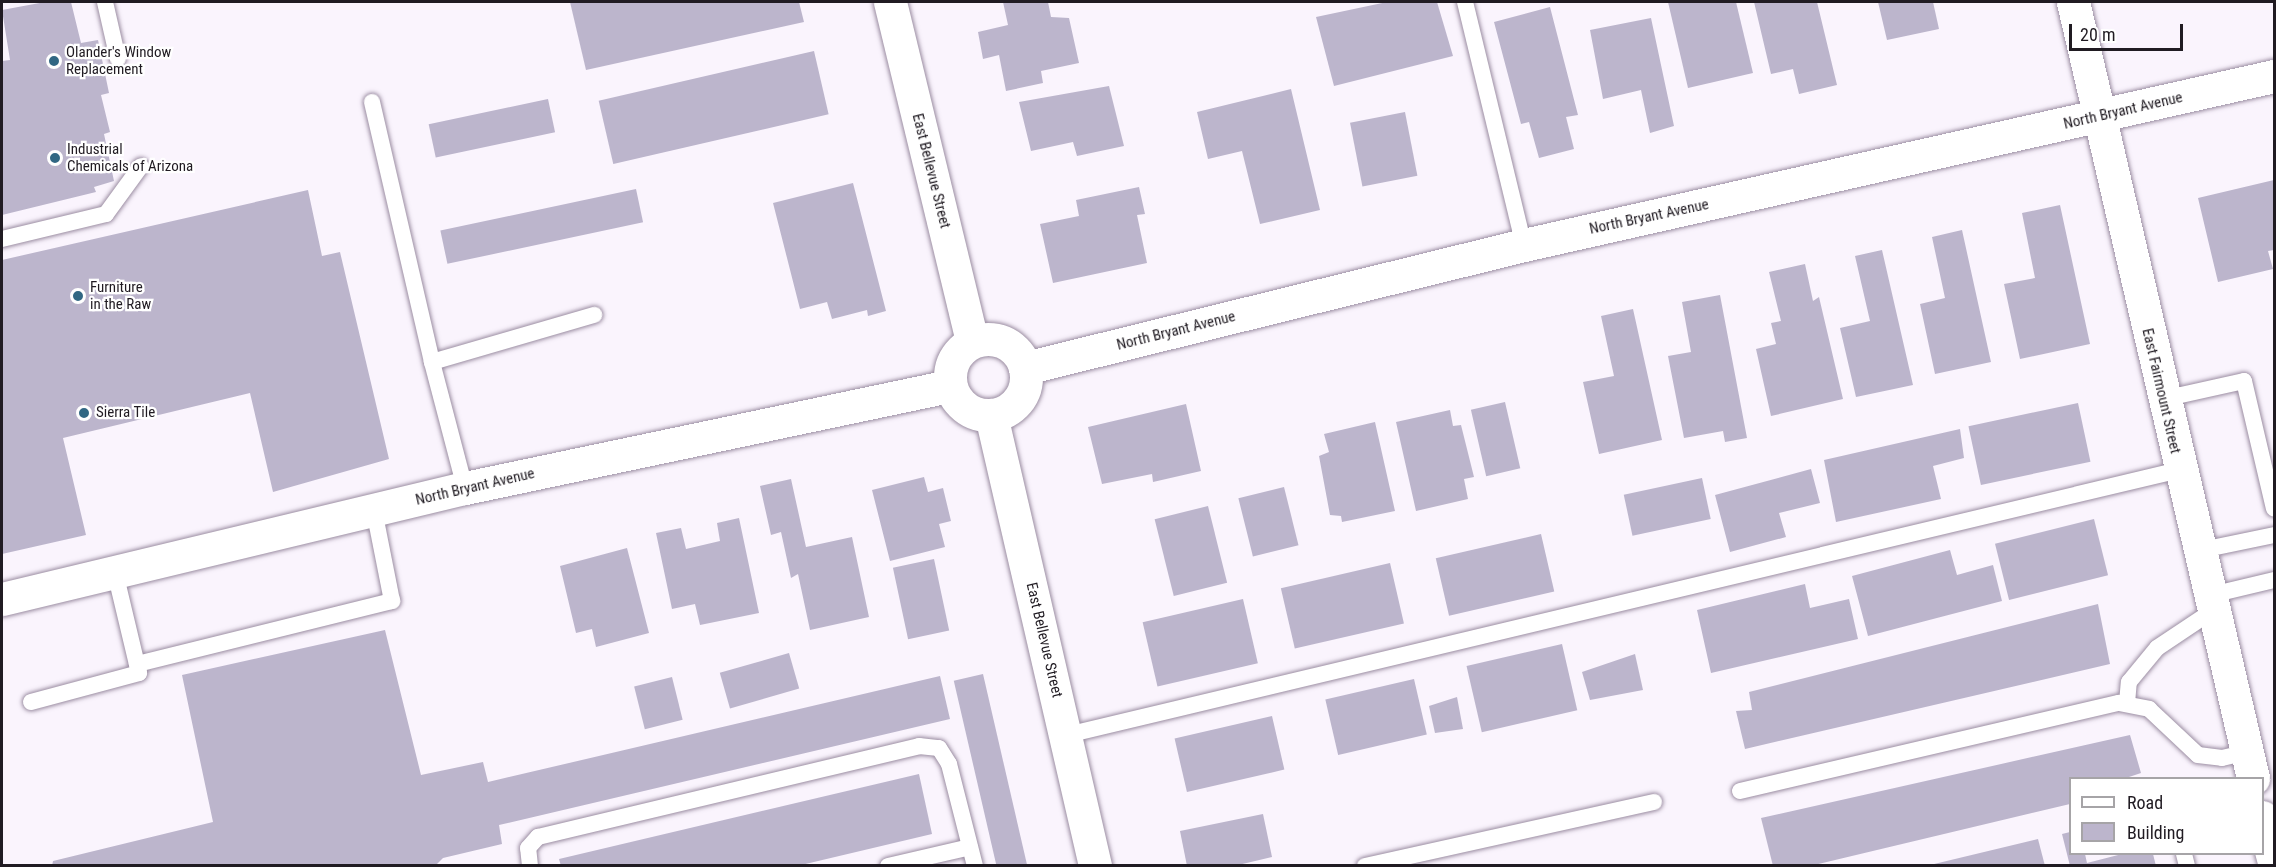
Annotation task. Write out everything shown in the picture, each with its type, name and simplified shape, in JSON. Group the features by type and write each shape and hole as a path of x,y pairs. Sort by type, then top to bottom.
{"street":[{"name":"East Bellevue Street","path":"890,2 972,341"},
{"name":"East Fairmount Street","path":"2073,2 2209,604 2250,765"},
{"name":"North Bryant Avenue","path":"1025,368 1524,244 2274,76"},
{"path":"972,341 1005,343 1025,368 1019,399 991,415 970,411 950,386 953,360 972,341"},
{"name":"North Bryant Avenue","path":"2,599 465,488 950,386"},
{"name":"East Bellevue Street","path":"991,415 1067,735 1095,866"},
{"path":"2264,824 2274,862"}],"lane":[{"path":"105,2 118,59"},
{"path":"1465,2 1524,244"},
{"path":"372,102 432,363 465,488"},
{"path":"2,239 106,214 141,166"},
{"path":"432,363 594,315"},
{"path":"2163,399 2244,381 2274,509"},
{"path":"1067,735 2179,470"},
{"path":"137,664 392,601 374,510"},
{"path":"2197,551 2274,535"},
{"path":"31,702 139,673 116,572"},
{"path":"2127,703 2129,682 2157,648 2209,604 2274,580"},
{"path":"1740,790 2127,703 2149,709 2198,755 2250,765"},
{"path":"530,866 528,848 538,837 919,746 939,748 949,764 975,866"},
{"path":"1365,866 1654,802"},
{"path":"888,866 970,847"}],"building":[{"path":"45,2 71,2 81,43 98,40 109,93 101,95 110,132 104,134 114,181 94,187 96,192 2,215 2,61 10,60 2,10"},
{"path":"570,2 799,2 804,22 586,70"},
{"path":"1003,2 1048,2 1051,17 1069,18 1079,63 1041,71 1043,83 1006,91 999,55 983,59 978,32 1008,25"},
{"path":"1387,2 1437,2 1453,56 1334,86 1316,17"},
{"path":"1668,2 1736,2 1753,73 1688,88"},
{"path":"1754,2 1817,2 1837,85 1799,94 1793,69 1771,74"},
{"path":"1878,2 1933,2 1939,29 1887,40"},
{"path":"1550,7 1578,115 1566,117 1574,149 1539,158 1529,122 1521,124 1494,22"},
{"path":"1651,18 1674,126 1650,133 1641,90 1603,99 1590,30"},
{"path":"814,51 829,114 613,164 599,101"},
{"path":"1109,86 1124,146 1077,156 1073,142 1031,151 1019,102"},
{"path":"1291,89 1320,210 1260,224 1242,151 1208,159 1197,112"},
{"path":"548,99 555,132 436,158 429,124"},
{"path":"1405,112 1417,176 1362,186 1350,123"},
{"path":"2274,180 2274,250 2268,251 2273,269 2218,282 2198,198"},
{"path":"853,183 886,311 868,316 867,310 832,319 827,302 800,309 773,203"},
{"path":"1139,187 1145,214 1137,215 1147,263 1053,283 1040,224 1079,216 1076,200"},
{"path":"636,189 643,222 447,264 440,231"},
{"name":"Sierra Tile","path":"308,190 322,256 340,252 389,459 273,492 250,393 63,438 86,535 2,554 2,260"},
{"path":"2060,205 2090,344 2020,359 2004,284 2035,278 2022,213"},
{"path":"1962,230 1991,362 1935,374 1920,304 1945,298 1932,237"},
{"path":"1882,250 1913,385 1856,397 1840,328 1870,321 1855,256"},
{"path":"1805,264 1813,301 1819,297 1843,399 1771,416 1756,349 1776,344 1771,323 1781,321 1769,272"},
{"path":"1720,295 1747,438 1725,442 1723,431 1684,438 1668,356 1691,352 1682,302"},
{"path":"1633,309 1662,440 1599,454 1583,382 1614,376 1601,316"},
{"path":"1505,402 1520,468 1486,476 1471,410"},
{"path":"2078,403 2090,462 1981,485 1968,426"},
{"path":"1186,404 1201,471 1153,482 1152,474 1102,484 1088,427"},
{"path":"1450,410 1453,426 1461,425 1474,477 1464,479 1468,499 1416,511 1396,422"},
{"path":"1375,422 1395,511 1342,522 1341,516 1330,515 1319,456 1329,452 1324,434"},
{"path":"1960,429 1964,458 1933,466 1941,499 1836,522 1824,460"},
{"path":"1811,469 1820,503 1779,513 1786,537 1730,552 1715,495"},
{"path":"924,477 928,492 943,488 951,521 939,524 945,547 890,561 872,490"},
{"path":"1702,478 1711,519 1632,536 1624,495"},
{"path":"791,479 806,547 852,537 869,617 810,630 798,574 791,578 781,532 771,535 760,486"},
{"path":"1284,487 1299,545 1253,557 1238,498"},
{"path":"1208,506 1227,583 1174,596 1155,519"},
{"path":"739,518 759,613 700,625 695,604 672,609 656,533 681,528 686,549 720,541 717,523"},
{"path":"2094,519 2108,575 2009,600 1995,544"},
{"path":"1541,534 1554,591 1449,616 1436,558"},
{"path":"627,548 649,633 596,647 592,629 576,633 560,566"},
{"path":"1950,550 1957,575 1993,565 2002,601 1868,636 1852,576"},
{"path":"934,559 949,630 908,639 893,568"},
{"path":"1390,563 1404,623 1295,649 1281,588"},
{"path":"1805,584 1810,608 1849,599 1858,639 1711,673 1697,610"},
{"path":"1243,599 1258,663 1157,686 1143,622"},
{"path":"2098,604 2110,664 1745,749 1736,711 1752,710 1749,692"},
{"path":"385,630 421,775 483,762 488,782 940,676 950,719 499,825 502,844 443,858 435,866 52,866 53,861 213,822 182,675"},
{"path":"1562,644 1577,710 1482,732 1467,666"},
{"path":"789,653 799,689 730,708 720,673"},
{"path":"1635,654 1643,690 1590,700 1582,672"},
{"path":"983,674 1027,866 997,866 954,681"},
{"path":"672,677 683,720 645,729 634,686"},
{"path":"1414,679 1427,735 1338,755 1325,699"},
{"path":"1457,697 1463,729 1435,733 1429,706"},
{"path":"1272,716 1284,770 1187,792 1175,738"},
{"path":"2130,735 2141,773 2129,777 2069,777 2069,804 1810,866 1773,866 1761,818"},
{"path":"919,774 932,834 797,866 561,866 559,859"},
{"path":"1263,814 1272,857 1234,866 1187,866 1180,831"},
{"path":"2069,832 2069,855 2085,855 2087,863 2118,855 2153,855 2156,866 2070,866 2062,834"},
{"path":"2038,839 2045,866 1930,866 1930,865"}],"place":[{"name":"Olander's Window Replacement","path":"54,61"},
{"name":"Industrial Chemicals of Arizona","path":"55,158"},
{"name":"Furniture in the Raw","path":"78,296"},
{"name":"Sierra Tile","path":"84,413"}]}
